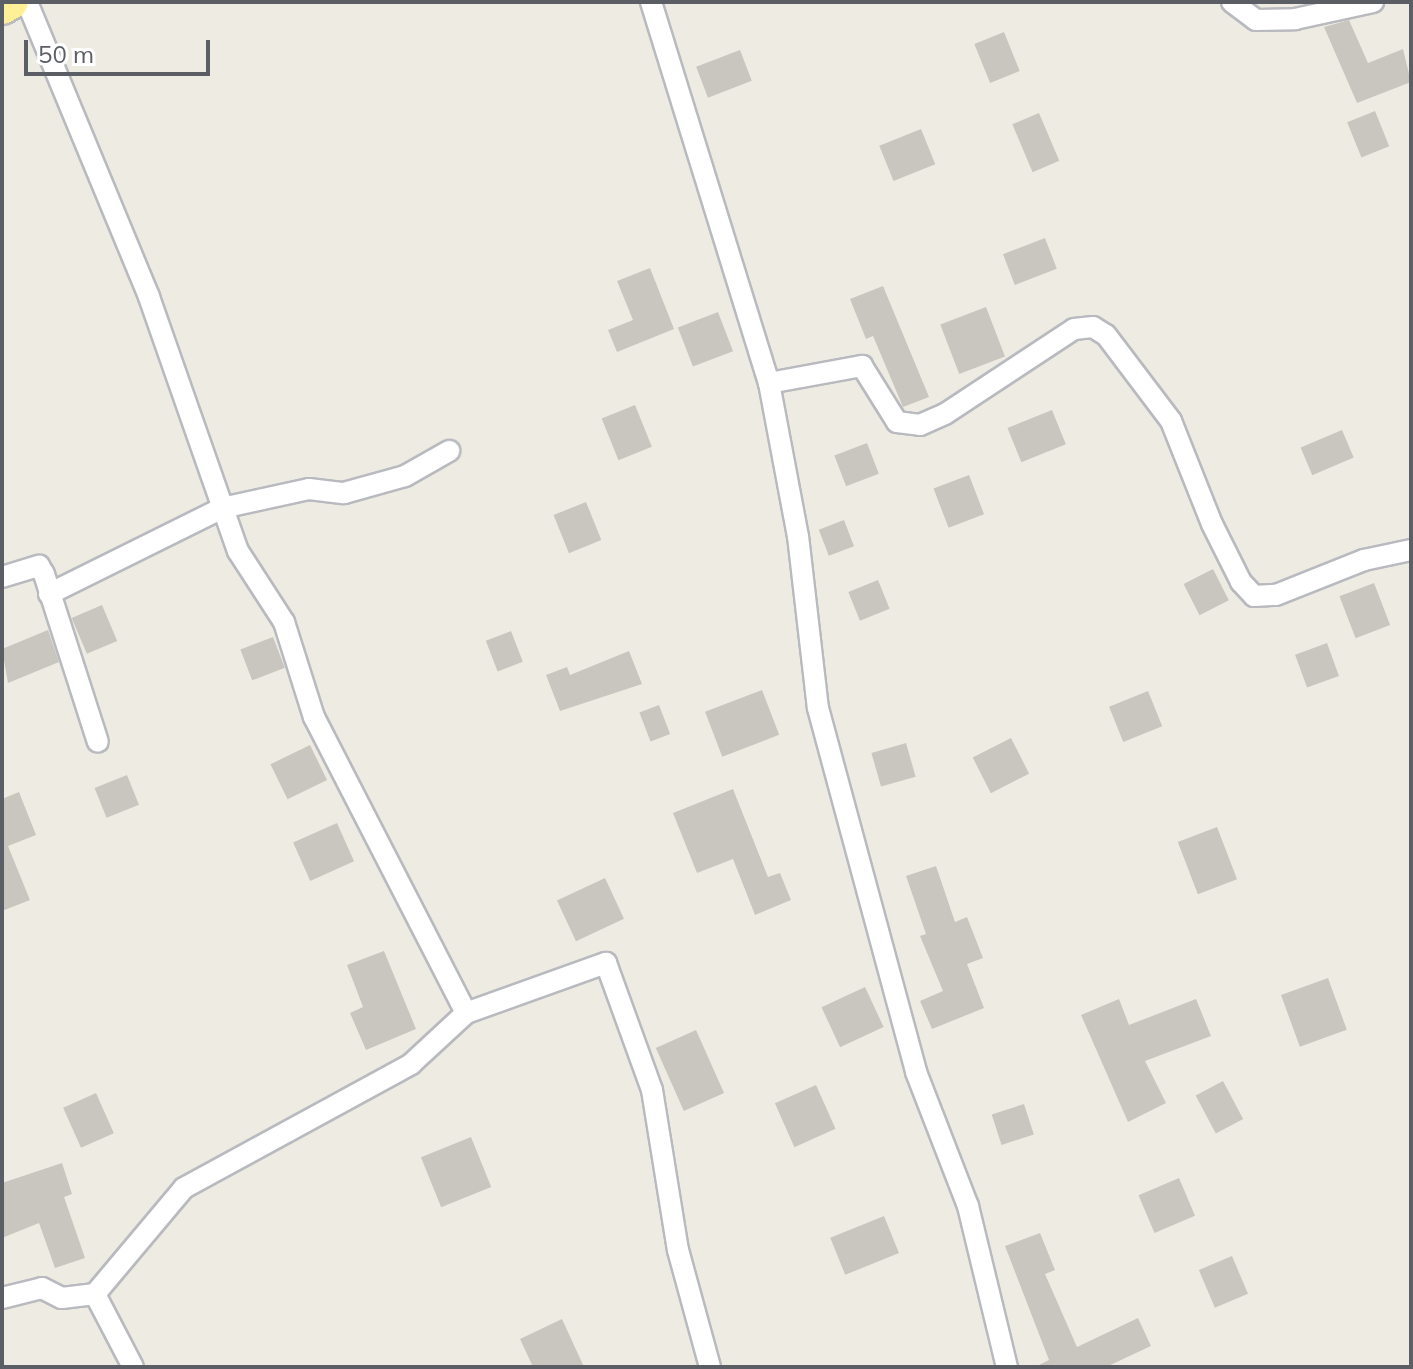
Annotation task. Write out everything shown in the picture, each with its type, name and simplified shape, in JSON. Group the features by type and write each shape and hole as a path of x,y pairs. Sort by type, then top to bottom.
{"highway":[{"path":"2,7 11,2"}],"street":[{"path":"27,2 149,297 238,551 284,622 314,717 466,1013"},
{"path":"651,2 769,383 798,536 818,708 916,1072 968,1206 1007,1367"},
{"path":"1232,2 1256,20 1295,19 1373,2"},
{"path":"769,383 862,366 897,422 920,425 945,414 1074,329 1093,327 1106,335 1171,421 1212,524 1241,582 1254,596 1276,595 1364,560 1411,550"},
{"path":"49,594 222,508 309,489 344,493 405,476 449,451"},
{"path":"2,577 39,566 98,742"},
{"path":"2,1298 42,1288 62,1298 95,1294 184,1188 411,1064 466,1013 606,963 652,1090 678,1250 710,1367"},
{"path":"95,1294 133,1367"}],"building":[{"path":"1349,20 1368,63 1403,49 1411,82 1357,103 1324,27"},
{"path":"1004,32 1020,71 990,83 974,44"},
{"path":"740,50 752,81 708,98 696,67"},
{"path":"1375,111 1389,146 1361,157 1347,122"},
{"path":"1039,113 1059,161 1033,172 1012,124"},
{"path":"921,129 935,164 894,181 879,146"},
{"path":"1045,238 1057,269 1015,285 1003,254"},
{"path":"650,268 674,329 617,352 608,330 633,320 617,281"},
{"path":"883,286 929,397 903,407 873,336 866,339 850,299"},
{"path":"986,307 1005,356 959,374 940,325"},
{"path":"718,312 733,351 693,367 678,327"},
{"path":"635,405 652,447 618,460 602,418"},
{"path":"1052,410 1066,444 1021,462 1007,428"},
{"path":"1342,430 1354,458 1312,475 1301,448"},
{"path":"867,443 879,474 846,486 834,456"},
{"path":"969,475 984,514 949,528 934,489"},
{"path":"586,502 601,540 569,553 554,515"},
{"path":"844,520 854,546 829,556 819,530"},
{"path":"1213,569 1229,600 1199,615 1184,584"},
{"path":"878,580 890,609 860,621 848,592"},
{"path":"1374,583 1390,625 1356,638 1339,596"},
{"path":"102,605 117,641 87,654 72,618"},
{"path":"48,630 59,662 8,683 2,649"},
{"path":"511,631 523,662 498,671 486,641"},
{"path":"273,637 285,668 252,680 240,650"},
{"path":"1327,643 1339,676 1307,688 1295,655"},
{"path":"629,651 642,684 560,711 546,675 567,667 570,675"},
{"path":"762,690 779,735 722,757 705,712"},
{"path":"1148,691 1162,726 1123,742 1109,707"},
{"path":"659,705 670,734 651,741 639,713"},
{"path":"1011,738 1029,774 991,793 973,758"},
{"path":"906,743 916,777 881,787 871,753"},
{"path":"310,745 327,780 288,799 270,764"},
{"path":"127,775 139,805 107,818 95,788"},
{"path":"733,789 768,877 780,873 791,900 755,915 733,859 697,873 673,813"},
{"path":"19,792 36,835 8,846 30,900 2,911 2,799"},
{"path":"337,823 354,861 310,881 293,843"},
{"path":"1217,827 1237,879 1198,894 1178,842"},
{"path":"936,866 955,922 967,917 983,958 967,964 984,1008 932,1029 920,1001 943,991 920,936 926,934 906,876"},
{"path":"605,878 624,919 576,941 557,900"},
{"path":"384,951 416,1029 366,1050 350,1013 363,1007 347,965"},
{"path":"1328,978 1347,1030 1300,1047 1281,995"},
{"path":"865,987 884,1027 840,1047 821,1007"},
{"path":"1119,999 1129,1025 1196,999 1211,1036 1145,1061 1166,1103 1128,1122 1081,1015"},
{"path":"696,1030 724,1093 684,1111 656,1048"},
{"path":"1223,1081 1243,1119 1216,1134 1196,1096"},
{"path":"816,1085 836,1129 794,1147 775,1103"},
{"path":"96,1093 114,1133 81,1148 63,1108"},
{"path":"1024,1104 1034,1134 1002,1145 992,1115"},
{"path":"471,1137 491,1187 441,1207 421,1157"},
{"path":"62,1163 72,1194 64,1197 85,1258 55,1268 39,1223 2,1238 2,1183"},
{"path":"1179,1178 1195,1216 1155,1233 1138,1195"},
{"path":"884,1216 899,1253 845,1275 830,1238"},
{"path":"1040,1233 1055,1270 1045,1274 1077,1347 1138,1318 1151,1346 1106,1367 1035,1367 1049,1360 1005,1246"},
{"path":"1232,1256 1248,1294 1215,1308 1199,1270"},
{"path":"562,1319 584,1367 533,1367 520,1339"}]}
